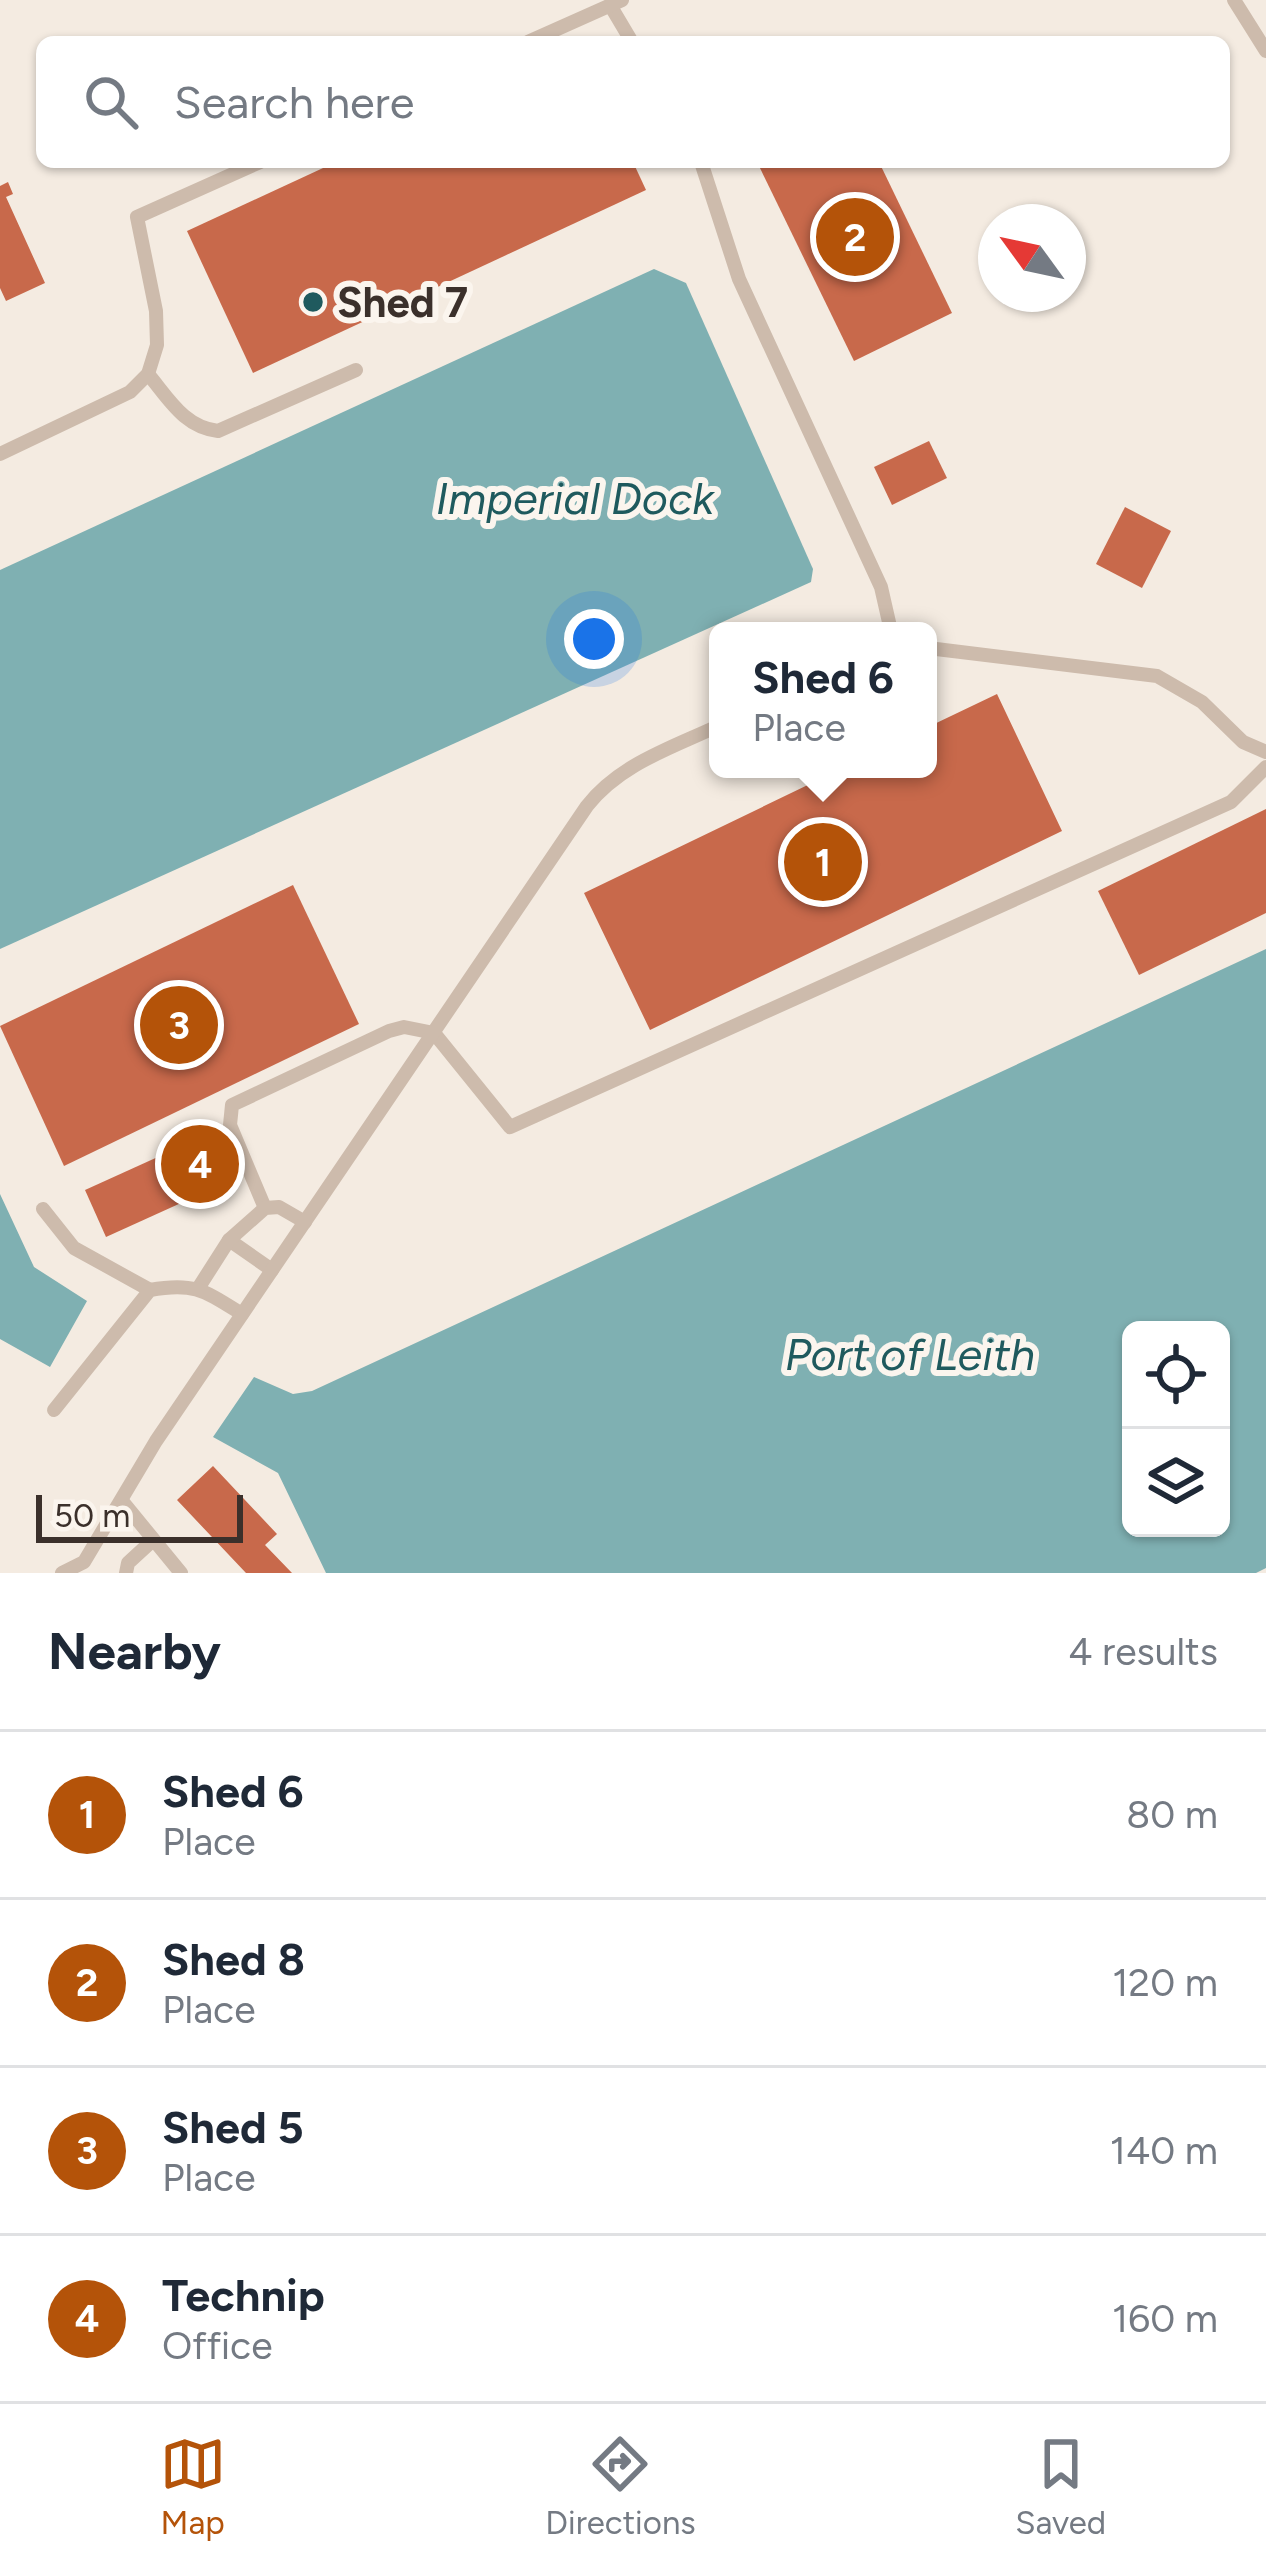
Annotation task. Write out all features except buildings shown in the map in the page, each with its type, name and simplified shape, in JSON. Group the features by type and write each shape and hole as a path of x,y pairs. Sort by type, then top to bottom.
{"lane":[{"path":"1234,0 1266,51"},
{"path":"542,36 616,3 630,36"},
{"path":"0,454 130,392 148,374 157,345 155,311 137,217 247,168"},
{"path":"703,168 739,279 881,587 889,622"},
{"path":"148,374 185,418 199,429 218,431 356,370"},
{"path":"937,649 1157,676 1202,702 1243,742 1266,752"},
{"path":"62,1573 84,1568 156,1441 599,791 630,767 709,730"},
{"path":"265,1208 230,1125 232,1105 389,1030 404,1027 434,1033 510,1127 1231,802 1266,767"},
{"path":"199,1287 229,1240 265,1208 279,1207 305,1222"},
{"path":"43,1209 74,1248 150,1290 199,1287 242,1314"},
{"path":"229,1240 272,1270"},
{"path":"54,1410 150,1290"},
{"path":"122,1501 181,1573"},
{"path":"126,1573 128,1563 153,1540"}],"water":[{"name":"Imperial Dock","path":"654,269 686,283 813,569 811,582 723,622 709,622 709,628 0,949 0,570"},
{"name":"Port of Leith","path":"1266,949 1266,1568 1256,1573 326,1573 278,1473 213,1437 254,1377 293,1394 312,1391"},
{"path":"0,1194 34,1267 87,1301 50,1367 0,1339"}],"place":[{"name":"Shed 8","path":"855,237"},
{"name":"Shed 7","path":"313,302"},
{"name":"Shed 6","path":"823,862"},
{"name":"Shed 5","path":"179,1025"},
{"name":"Technip","path":"200,1164"}]}
